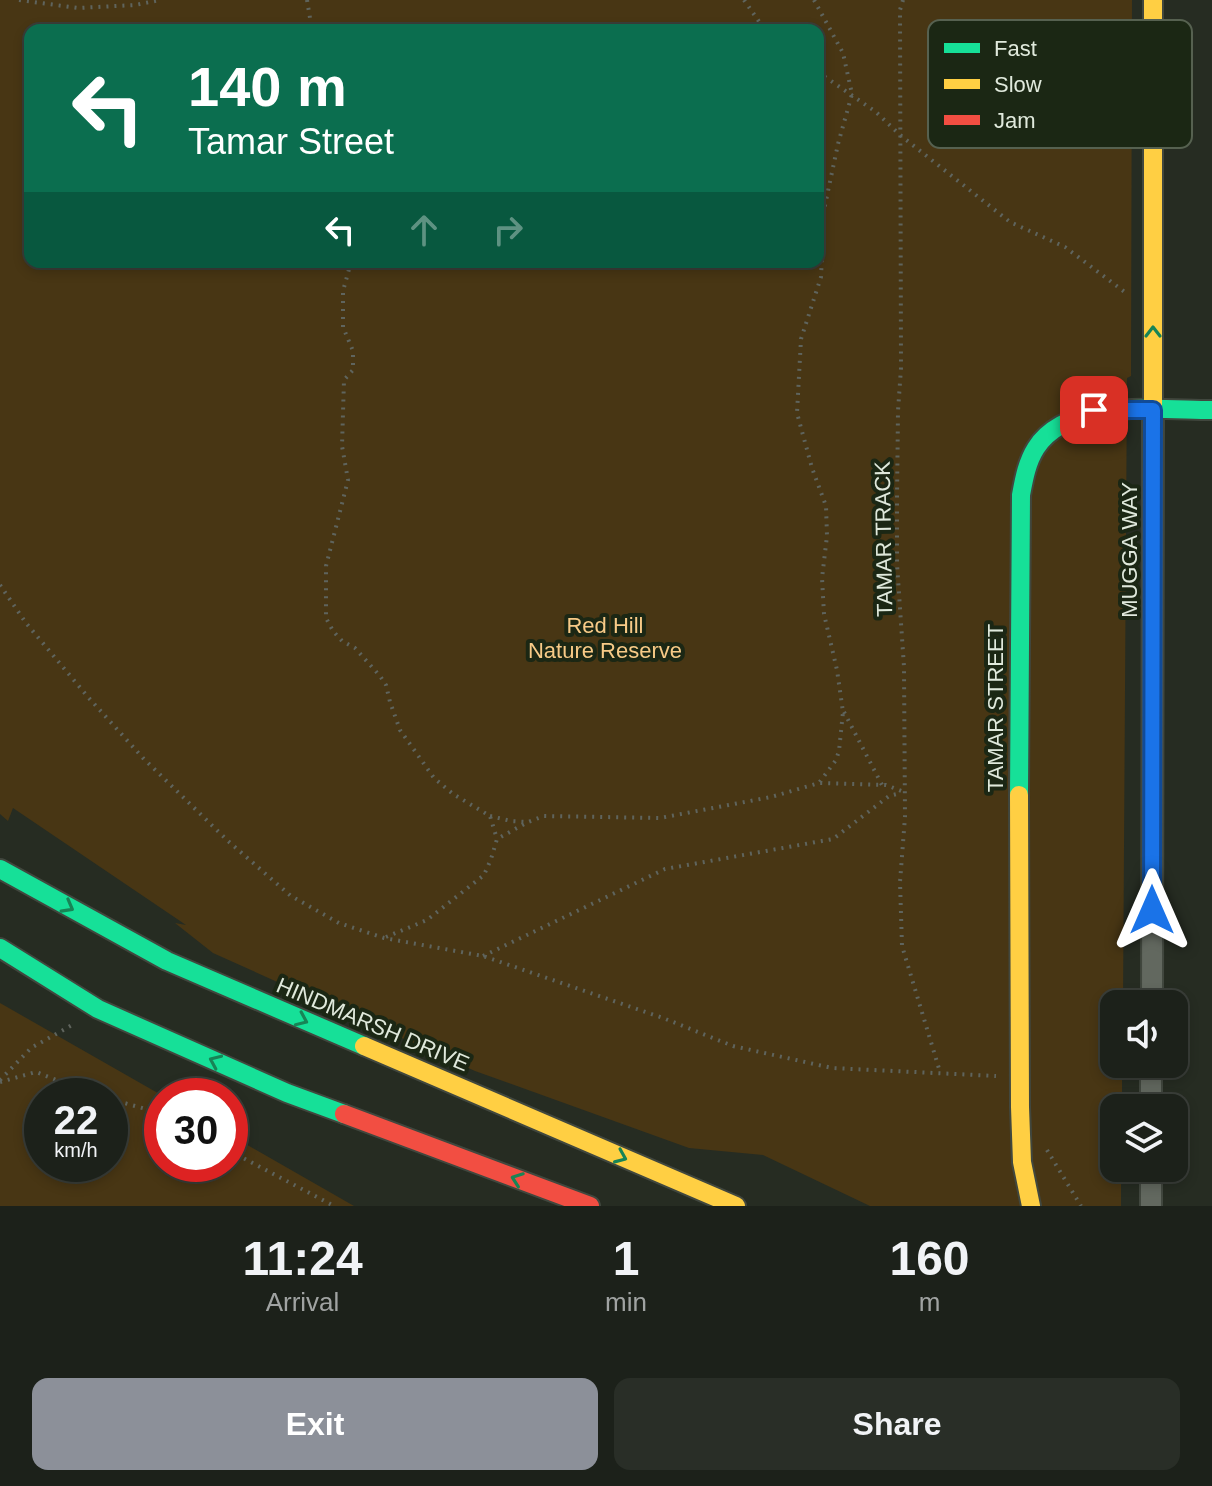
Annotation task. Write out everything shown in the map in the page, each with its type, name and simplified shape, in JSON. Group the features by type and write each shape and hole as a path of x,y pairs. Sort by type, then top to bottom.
{"main road":[{"name":"MUGGA WAY","path":"1153,148 1153,410"},
{"name":"TAMAR STREET","path":"1031,1206 1022,1162 1020,1078 1019,694 1021,495 1024,474 1041,440 1062,422 1094,410 1212,410"},
{"name":"HINDMARSH DRIVE","path":"0,869 167,961 736,1206"},
{"path":"0,948 98,1009 287,1093 590,1206"},
{"name":"TAMAR STREET","path":"1010,1206 1022,1162"}],"street":[{"name":"MUGGA WAY","path":"1152,990 1153,410"},
{"path":"1151,1182 1151,1206"}],"path":[{"path":"19,0 78,8 135,5 160,0"},
{"path":"307,0 311,24"},
{"path":"744,0 761,24"},
{"path":"814,0 843,53 852,94 824,210"},
{"name":"TAMAR TRACK","path":"903,0 900,10 901,368 897,512 904,667 905,817 900,882 902,946 940,1072"},
{"path":"824,76 876,112 900,135 1010,222 1065,247 1119,287 1153,318"},
{"path":"349,268 343,291 343,327 353,351 353,370 344,380 342,446 348,480 326,566 326,618 342,641 355,648 380,676 386,685 400,730 434,778 453,794 490,816 528,822"},
{"path":"819,783 836,760 843,712 824,614 822,578 827,536 826,506 797,413 801,339 821,268"},
{"path":"0,585 26,623 143,758 228,841 291,896 339,923 384,938 483,956 638,1008 733,1046 832,1068 1020,1078"},
{"path":"843,712 882,785"},
{"path":"497,839 544,816 660,818 771,797 819,783 882,785 904,792"},
{"path":"483,956 665,869 833,839 889,796 904,792"},
{"path":"384,938 427,920 484,875 497,839 490,816"},
{"path":"0,1081 31,1048 98,1009"},
{"path":"0,1081 36,1072 51,1078"},
{"path":"1044,1146 1081,1206"},
{"path":"248,1161 334,1206"}],"green space":[{"name":"Red Hill Nature Reserve","path":"0,0 1132,0 1132,20 928,20 928,148 1132,148 1123,990 1100,990 1100,1078 1122,1078 1122,1094 1100,1094 1100,1182 1121,1182 1121,1206 870,1206 763,1155 689,1148 475,1071 213,953 175,923 186,925 13,808 8,821 0,814"},
{"path":"0,1003 144,1085 144,1182 248,1182 248,1145 354,1206 0,1206"}],"traffic: fast":[{"path":"1019,795 1021,495 1033,453 1051,432 1070,421 1092,414 1141,409 1212,410"},
{"path":"0,869 167,961 364,1046"},
{"path":"0,948 98,1009 287,1093 344,1114"}],"traffic: slow":[{"path":"1153,0 1153,20"},
{"path":"1153,148 1153,410"},
{"path":"1019,795 1020,1107 1022,1162 1031,1206"},
{"path":"364,1046 736,1206"}],"traffic: jam":[{"path":"344,1114 590,1206"}],"route":[{"path":"1094,410 1153,410 1152,910"}]}
